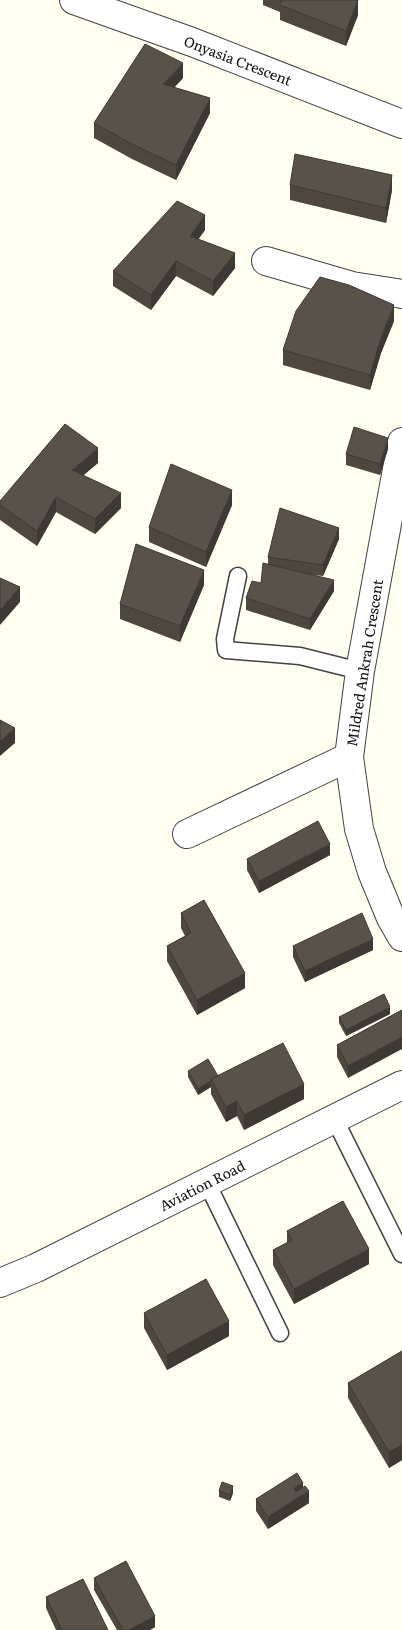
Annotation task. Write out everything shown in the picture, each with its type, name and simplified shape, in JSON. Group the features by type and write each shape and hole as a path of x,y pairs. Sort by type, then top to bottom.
{"street":[{"name":"Onyasia Crescent","path":"74,0 192,42 402,124"},
{"path":"266,261 352,286 402,294"},
{"name":"Mildred Ankrah Crescent","path":"398,923 372,872 358,829 349,757 360,671 402,442"},
{"path":"187,834 349,757"},
{"name":"Aviation Road","path":"0,1283 36,1268 402,1085"}],"lane":[{"path":"238,576 225,639 226,650 300,656 360,671"},
{"path":"334,1118 402,1254"},
{"path":"207,1183 280,1333"}],"building":[{"path":"282,0 358,0 346,31 280,5"},
{"path":"145,44 183,63 163,84 210,98 176,165 94,123"},
{"path":"295,154 392,175 386,208 290,185"},
{"path":"177,201 205,215 190,236 235,253 213,281 176,261 151,295 113,271"},
{"path":"320,277 349,285 394,305 381,338 370,375 283,350 296,311"},
{"path":"65,424 98,448 72,470 121,493 95,519 56,497 37,531 0,505 0,501"},
{"path":"354,427 388,438 380,464 346,454"},
{"path":"171,464 232,490 206,552 149,527"},
{"path":"280,508 339,528 323,565 268,557"},
{"path":"136,544 204,570 180,626 120,604"},
{"path":"263,563 334,580 310,619 246,598 252,581 261,583"},
{"path":"0,578 20,587 0,610"},
{"path":"0,720 15,728 0,741"},
{"path":"318,821 330,844 259,881 247,859"},
{"path":"204,900 245,973 197,1000 167,946 191,933 181,913"},
{"path":"362,913 373,939 305,971 293,946"},
{"path":"384,994 390,1007 346,1030 339,1017"},
{"path":"402,1010 402,1037 348,1066 337,1045"},
{"path":"283,1043 304,1084 244,1115 237,1101 226,1107 211,1079"},
{"path":"208,1059 218,1076 198,1089 188,1071"},
{"path":"343,1201 369,1249 294,1289 273,1250 292,1240 287,1231"},
{"path":"206,1279 229,1321 167,1355 144,1313"},
{"path":"402,1351 402,1445 389,1452 348,1383"},
{"path":"297,1473 303,1483 294,1488 296,1492 305,1486 309,1491 268,1517 256,1499"},
{"path":"222,1482 233,1486 230,1495 219,1491"},
{"path":"126,1561 155,1616 129,1630 123,1630 94,1578"},
{"path":"83,1579 108,1630 62,1630 46,1597"}]}
